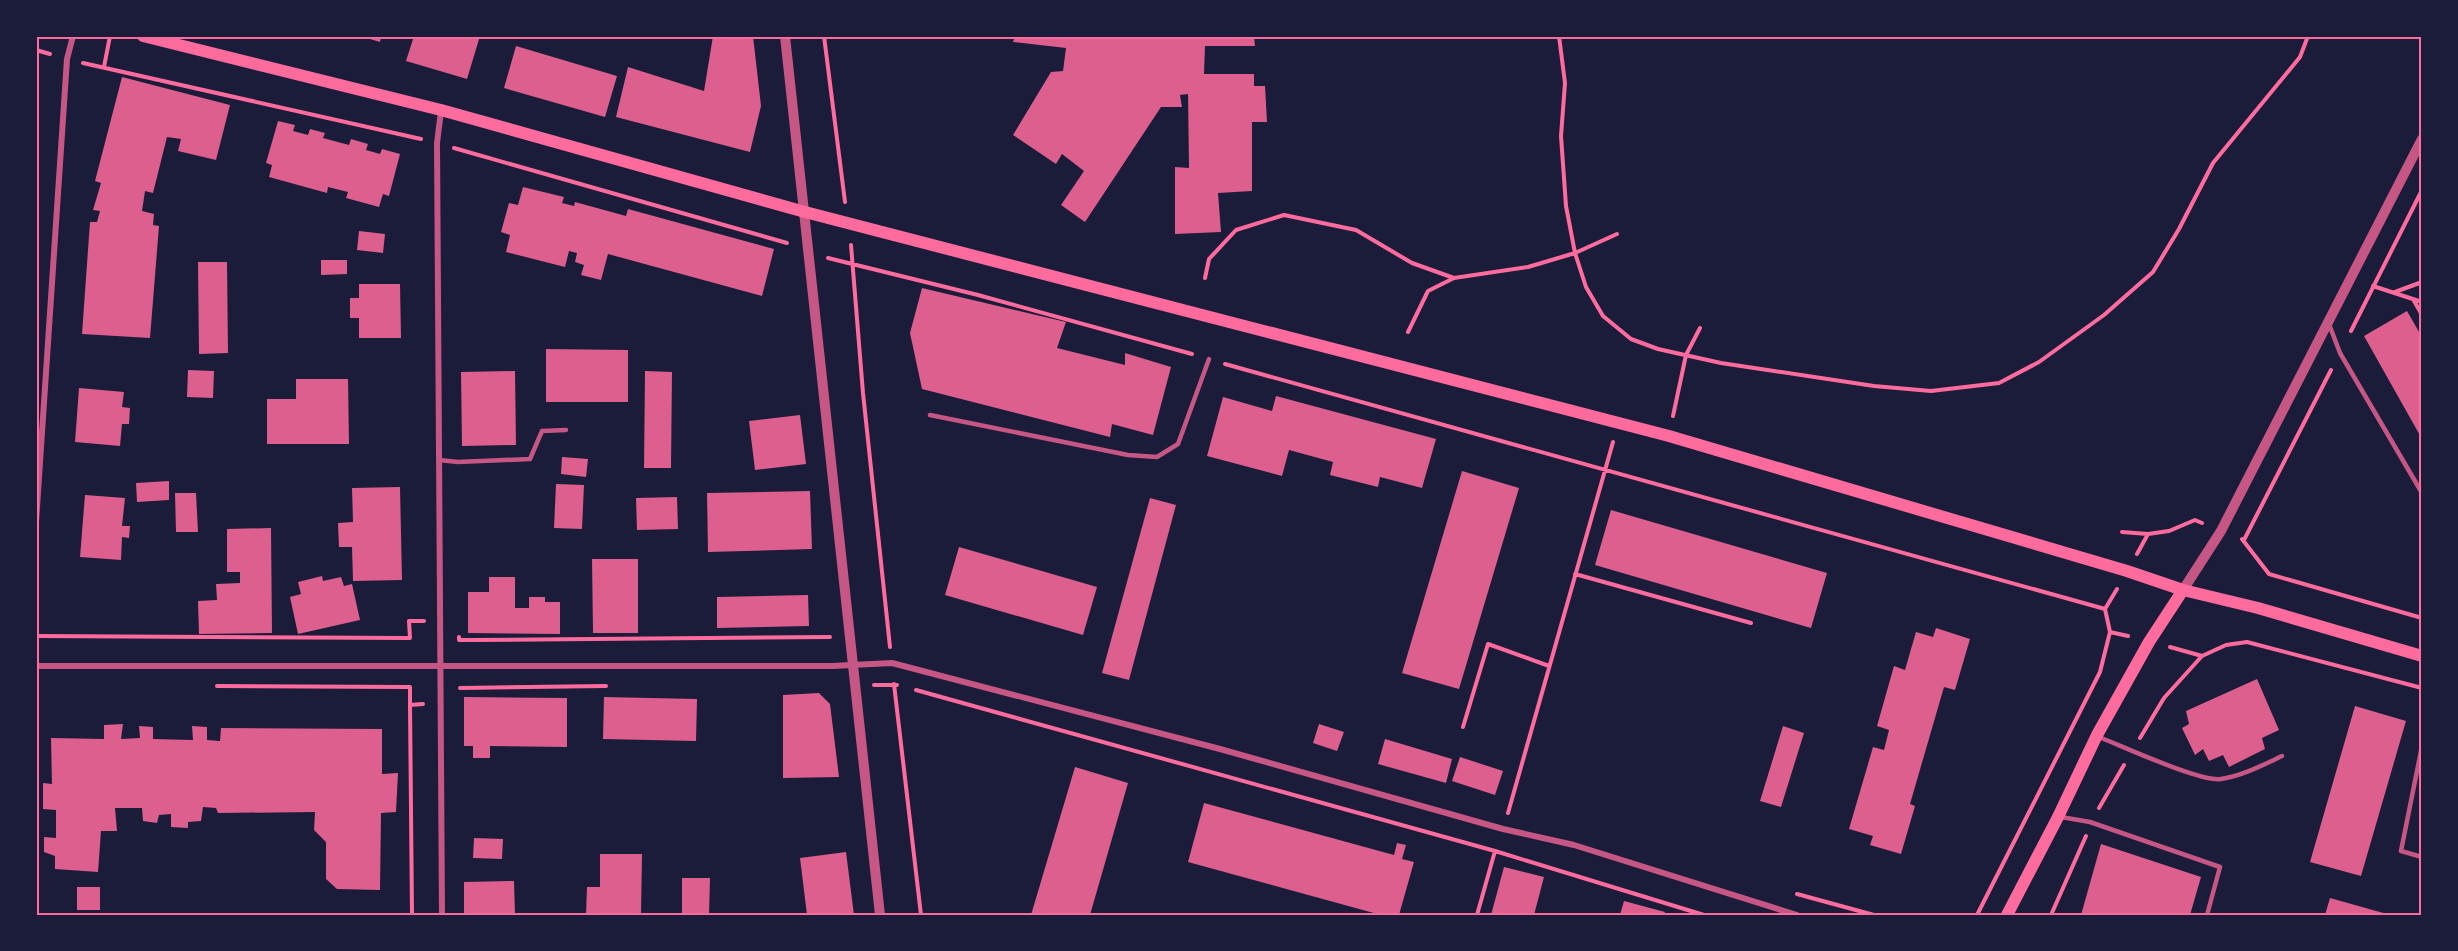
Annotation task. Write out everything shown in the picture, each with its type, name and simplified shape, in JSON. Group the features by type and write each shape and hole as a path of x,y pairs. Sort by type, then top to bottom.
{"main road":[{"path":"143,36 441,110 805,212 1669,436 2127,571 2183,590 2258,608 2422,656"},
{"path":"2007,915 2097,735 2150,642 2183,590"}],"street":[{"path":"36,522 67,59 73,36"},
{"path":"785,36 880,915"},
{"path":"441,110 437,143 442,915"},
{"path":"2183,590 2221,531 2422,139"},
{"path":"36,666 852,665 892,663 1220,749 1503,829 1574,845 1797,915"}],"lane":[{"path":"2329,321 2340,353 2422,493"},
{"path":"930,415 1093,449 1156,457 1179,444 1209,359"},
{"path":"439,460 458,462 530,459 542,431 566,430"},
{"path":"2097,735 2186,771 2220,779 2256,768 2282,756"},
{"path":"2422,746 2421,761 2401,851 2422,857"},
{"path":"2058,817 2090,822 2220,867 2207,915"}],"path":[{"path":"104,67 110,36"},
{"path":"824,36 854,265 863,393 921,915"},
{"path":"1559,36 1565,83 1561,136 1566,206 1575,253 1586,287 1603,316 1631,339 1686,356 1785,373 1931,391 1999,383 2009,378 2048,356 2103,315 2153,272 2179,229 2213,163 2300,57 2308,36"},
{"path":"36,50 437,143 787,243 809,253 978,295 2105,609"},
{"path":"1205,278 1209,260 1236,230 1284,215 1356,230 1413,263 1454,278"},
{"path":"1408,332 1428,291 1454,278 1528,267 1575,253 1617,234"},
{"path":"2394,292 2422,282"},
{"path":"2373,286 2422,302"},
{"path":"2413,298 2422,315"},
{"path":"1669,436 1686,356 1700,328"},
{"path":"1478,915 1619,424"},
{"path":"2122,532 2148,534 2169,531 2195,520 2244,540 2269,574 2422,618"},
{"path":"1977,915 2100,672 2110,632 2105,609 2148,534"},
{"path":"1575,574 1751,623"},
{"path":"36,636 410,638 410,621 459,622 459,640 818,637 901,648"},
{"path":"2110,632 2202,656"},
{"path":"2247,642 2422,688"},
{"path":"1463,727 1488,644 1549,666"},
{"path":"855,685 894,684 1495,851 1704,915"},
{"path":"211,686 410,687 412,915"},
{"path":"460,688 609,686"},
{"path":"410,705 440,704"},
{"path":"1497,810 1518,816"},
{"path":"1794,893 1874,915"}],"building":[{"path":"360,36 381,36 380,42"},
{"path":"414,36 480,36 467,79 406,61"},
{"path":"713,36 753,36 761,106 750,152 616,117 628,67 704,91"},
{"path":"1015,36 1254,36 1255,46 1205,46 1204,74 1254,74 1254,86 1265,86 1267,122 1252,122 1252,191 1218,193 1221,232 1175,234 1175,167 1189,168 1188,94 1180,95 1182,107 1161,107 1085,222 1061,205 1084,171 1062,154 1056,164 1013,135 1051,72 1063,71 1066,48 1013,42"},
{"path":"516,46 617,76 605,117 504,88"},
{"path":"122,77 230,105 216,160 178,151 181,139 167,137 153,193 145,191 142,211 154,214 153,225 159,226 150,338 82,334 90,222 97,222 100,211 93,210 101,183 95,181"},
{"path":"278,121 295,125 293,131 308,135 310,129 325,133 323,138 349,145 351,139 368,144 366,150 380,154 382,149 400,154 389,196 383,194 379,207 346,198 348,192 328,187 327,193 269,177 272,165 266,163"},
{"path":"523,187 564,197 562,203 574,206 575,202 626,216 628,209 774,249 762,296 608,254 601,280 581,275 584,265 575,262 577,253 569,251 565,267 506,252 510,235 501,232 509,203 518,205"},
{"path":"359,231 385,234 383,253 357,250"},
{"path":"321,260 347,260 347,274 321,275"},
{"path":"198,262 227,262 228,353 199,354"},
{"path":"359,284 400,284 401,338 359,338 359,318 350,318 350,298 359,298"},
{"path":"922,288 1066,322 1057,348 1125,365 1125,353 1171,367 1153,435 1112,424 1110,437 922,389 910,333"},
{"path":"2407,311 2422,337 2422,439 2364,336"},
{"path":"546,349 628,350 628,402 546,402"},
{"path":"188,370 214,371 213,398 187,397"},
{"path":"515,371 516,445 462,446 461,372"},
{"path":"645,371 672,372 671,468 644,468"},
{"path":"296,379 348,379 349,444 267,444 267,399 296,399"},
{"path":"79,388 124,392 122,407 130,408 129,424 122,424 120,446 75,442"},
{"path":"1276,396 1436,439 1422,488 1380,477 1378,487 1330,475 1333,462 1289,450 1282,476 1207,456 1223,397 1272,411"},
{"path":"800,415 806,464 755,470 749,421"},
{"path":"562,457 588,459 586,477 561,474"},
{"path":"1462,471 1519,488 1459,689 1402,673"},
{"path":"169,481 169,500 137,502 136,483"},
{"path":"556,484 584,485 582,529 554,528"},
{"path":"400,487 402,580 353,581 352,547 339,547 338,523 353,522 352,488"},
{"path":"810,491 812,549 708,552 707,493"},
{"path":"175,493 196,493 198,532 176,532"},
{"path":"85,495 125,498 122,526 130,526 129,538 122,537 121,560 80,557"},
{"path":"677,497 678,529 637,530 636,498"},
{"path":"1150,498 1176,505 1129,680 1102,673"},
{"path":"1611,510 1827,573 1811,628 1595,565"},
{"path":"271,528 272,633 199,634 198,601 217,600 216,584 240,583 240,572 227,572 227,529"},
{"path":"959,547 1097,587 1083,635 945,595"},
{"path":"592,559 638,559 638,633 593,633"},
{"path":"322,576 323,581 341,577 344,586 352,584 360,620 298,634 290,597 301,594 298,582"},
{"path":"489,577 515,577 515,608 529,608 529,597 545,597 545,602 560,602 560,634 468,633 468,592 489,592"},
{"path":"808,595 809,626 717,628 717,597"},
{"path":"1936,628 1970,639 1955,690 1944,687 1910,804 1915,806 1901,854 1870,845 1873,836 1849,829 1873,747 1884,750 1889,730 1877,726 1894,666 1905,670 1916,632 1933,637"},
{"path":"2257,679 2279,730 2262,738 2265,749 2229,767 2223,755 2209,761 2203,749 2195,755 2182,728 2189,724 2186,711"},
{"path":"819,693 830,704 839,777 783,778 783,695"},
{"path":"464,697 567,698 567,747 490,746 490,758 473,758 473,746 464,746"},
{"path":"604,697 697,699 696,741 603,739"},
{"path":"2355,706 2406,721 2361,876 2310,862"},
{"path":"123,724 121,739 140,738 139,726 153,727 153,739 193,740 192,726 207,727 207,740 220,741 221,728 382,729 382,774 398,773 396,812 381,813 380,890 337,889 326,879 326,842 314,830 315,812 218,813 216,808 203,807 201,821 188,822 188,828 171,827 171,814 159,815 157,823 143,821 142,808 115,808 117,831 101,831 98,872 55,869 55,856 44,852 44,837 56,838 56,810 43,809 43,783 52,784 51,738 104,739 104,725"},
{"path":"1319,724 1344,732 1337,751 1313,743"},
{"path":"1783,726 1804,733 1781,807 1760,801"},
{"path":"1385,739 1452,759 1446,783 1378,764"},
{"path":"1460,757 1503,771 1495,795 1452,781"},
{"path":"1075,767 1128,783 1090,915 1031,915"},
{"path":"1204,803 1394,855 1397,843 1406,845 1402,859 1414,862 1399,915 1381,915 1188,862"},
{"path":"474,838 503,839 502,859 473,858"},
{"path":"2101,844 2201,877 2190,915 2081,915"},
{"path":"846,852 854,915 807,915 800,858"},
{"path":"600,854 642,854 641,915 586,915 587,887 600,887"},
{"path":"1504,867 1544,877 1534,915 1491,915"},
{"path":"682,878 710,878 709,915 682,915"},
{"path":"514,881 515,915 464,915 464,882"},
{"path":"77,887 100,887 100,910 77,910"},
{"path":"2330,898 2387,914 2387,915 2325,915"},
{"path":"1624,901 1665,912 1664,915 1620,915"}]}
